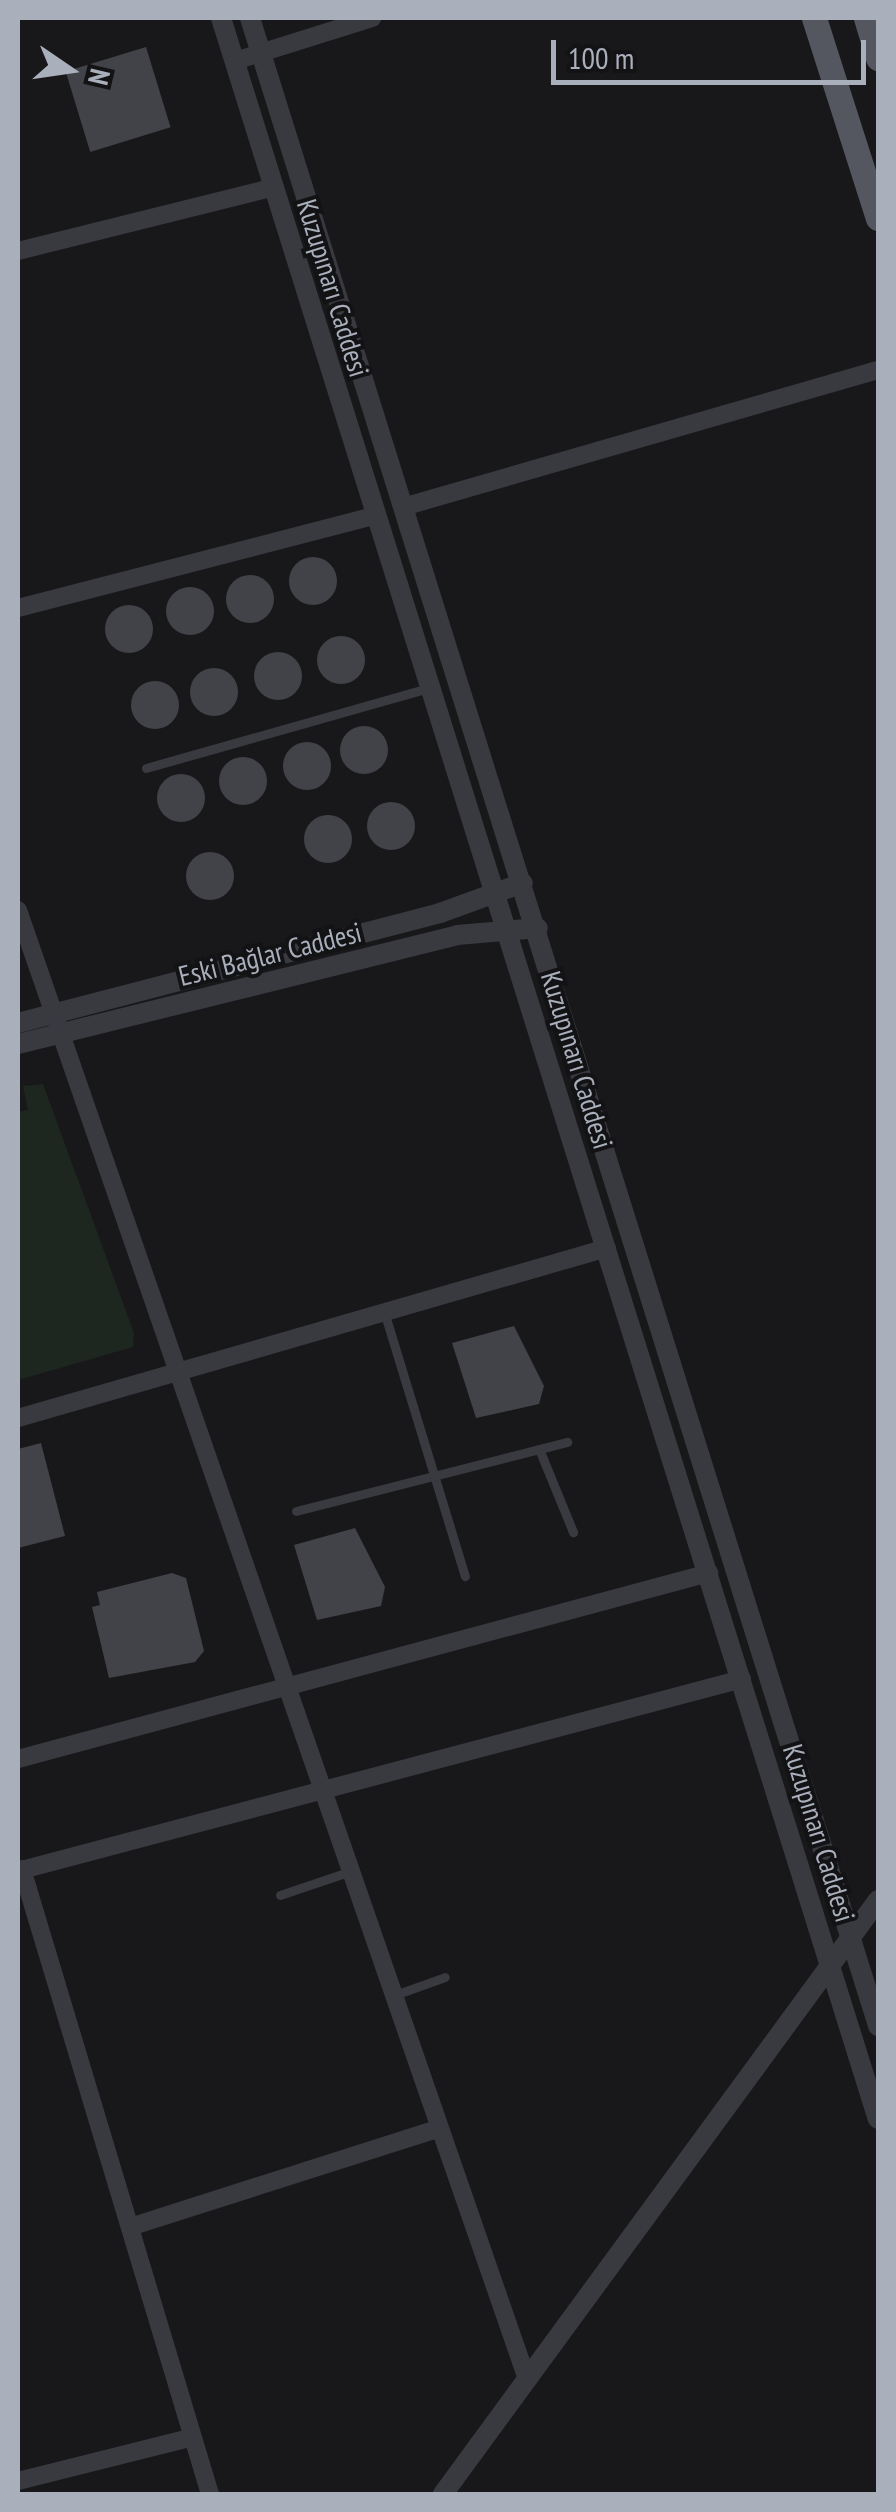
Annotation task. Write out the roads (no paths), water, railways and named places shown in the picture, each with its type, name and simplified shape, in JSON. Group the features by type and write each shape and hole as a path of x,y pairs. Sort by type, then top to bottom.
{"main road":[{"path":"814,18 878,218"},
{"path":"866,18 878,58"}],"street":[{"name":"Kuzupınarı Caddesi","path":"222,18 374,516 878,2119"},
{"name":"Kuzupınarı Caddesi","path":"250,18 524,883 878,2026"},
{"path":"235,62 372,18"},
{"path":"18,250 274,187"},
{"path":"403,507 878,370"},
{"path":"18,608 374,516"},
{"name":"Eski Bağlar Caddesi","path":"18,1044 55,1025 440,913 494,890 524,883"},
{"path":"18,910 324,1790 436,2129 528,2380"},
{"name":"Eski Bağlar Caddesi","path":"18,1023 55,1025 457,935 508,935 538,928"},
{"path":"18,1418 178,1371 386,1318 607,1248"},
{"path":"18,1758 708,1573"},
{"path":"210,2494 20,1870 742,1680"},
{"path":"443,2494 878,1900"},
{"path":"130,2227 436,2129"},
{"path":"18,2481 193,2437"}],"lane":[{"path":"146,768 429,688"},
{"path":"386,1318 465,1576"},
{"path":"296,1511 438,1480 567,1442"},
{"path":"539,1448 573,1532"},
{"path":"280,1895 351,1872"},
{"path":"392,1996 445,1977"}]}
